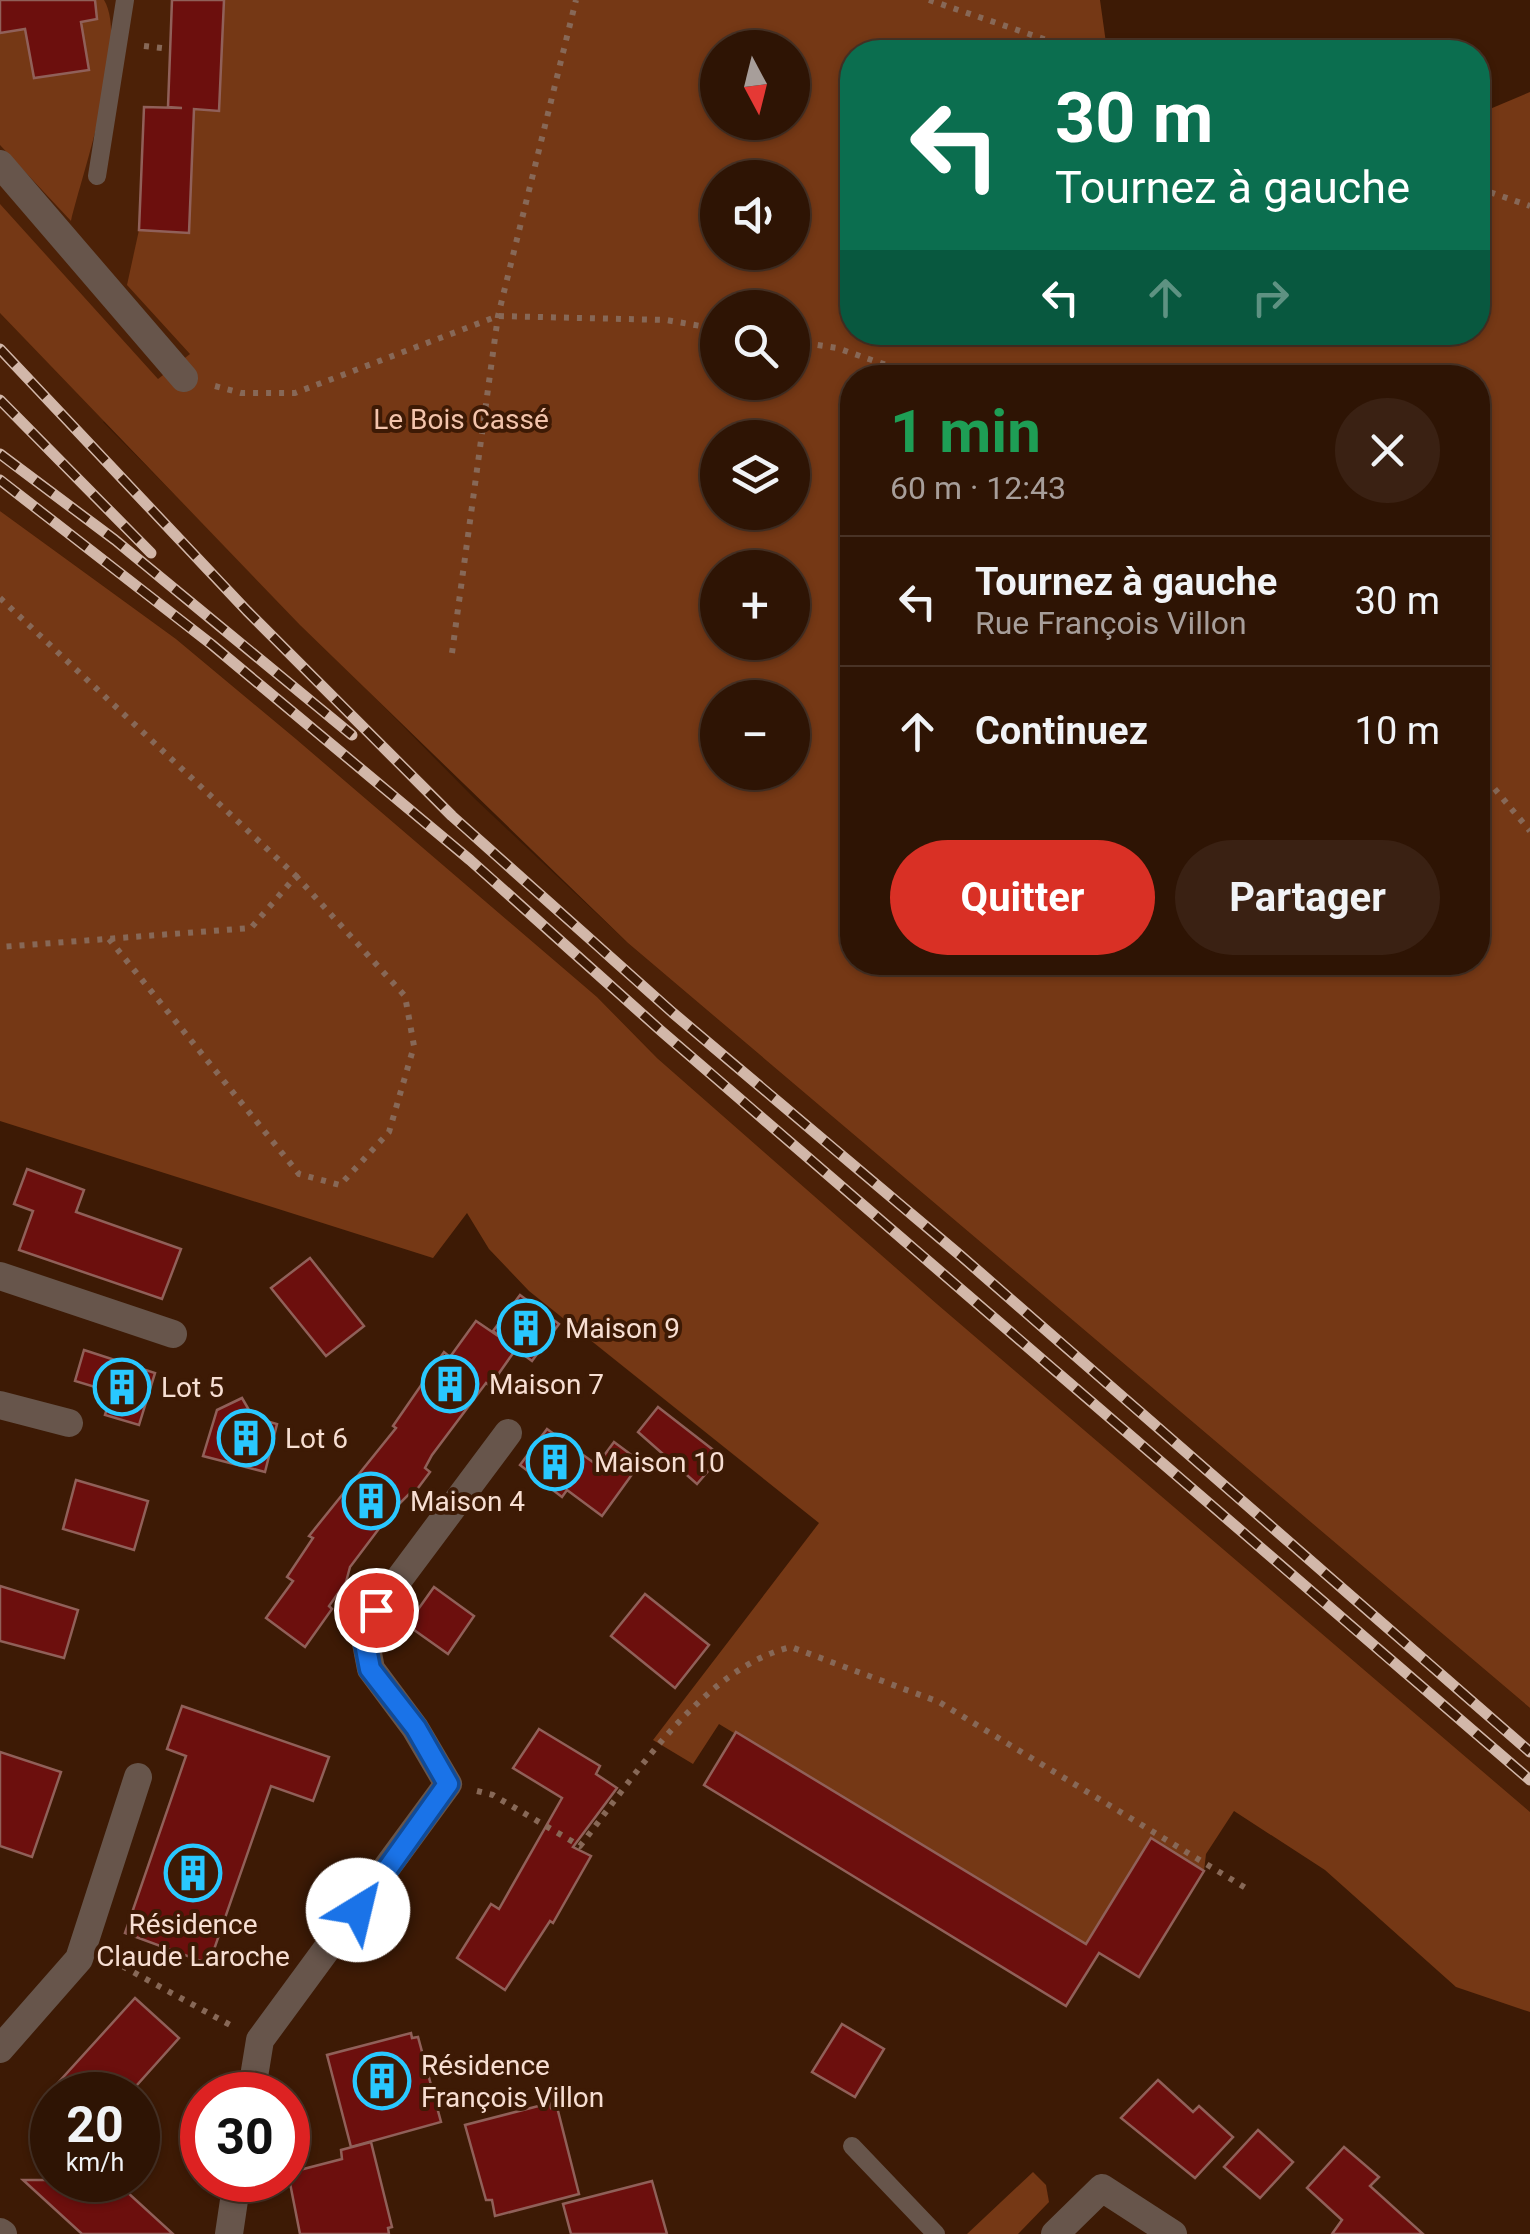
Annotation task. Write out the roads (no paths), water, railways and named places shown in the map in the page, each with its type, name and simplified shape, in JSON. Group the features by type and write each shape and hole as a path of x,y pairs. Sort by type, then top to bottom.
{"street":[{"path":"0,164 184,378"},
{"path":"0,1276 172,1334"},
{"path":"0,1405 69,1423"},
{"path":"255,2072 260,2040 448,1784 408,1717 370,1669 364,1638 376,1610 508,1433"},
{"path":"0,2049 79,1960 138,1778"},
{"path":"1054,2234 1102,2188 1173,2234"},
{"path":"229,2234 234,2202"}],"lane":[{"path":"97,176 125,0"},
{"path":"852,2146 936,2234"}],"railway":[{"path":"0,349 247,611 452,816 673,1013 961,1256 1530,1752"},
{"path":"0,400 151,553"},
{"path":"0,454 115,540 352,735"},
{"path":"0,480 211,644 470,860 660,1030 1530,1780"}],"place":[{"name":"Maison 9","path":"526,1328"},
{"name":"Maison 7","path":"450,1384"},
{"name":"Lot 5","path":"122,1387"},
{"name":"Lot 6","path":"246,1438"},
{"name":"Maison 10","path":"555,1462"},
{"name":"Maison 4","path":"371,1501"},
{"name":"Résidence Claude Laroche","path":"193,1873"},
{"name":"Résidence François Villon","path":"382,2081"}],"park label":[{"name":"Le Bois Cassé","path":"461,419"}]}
